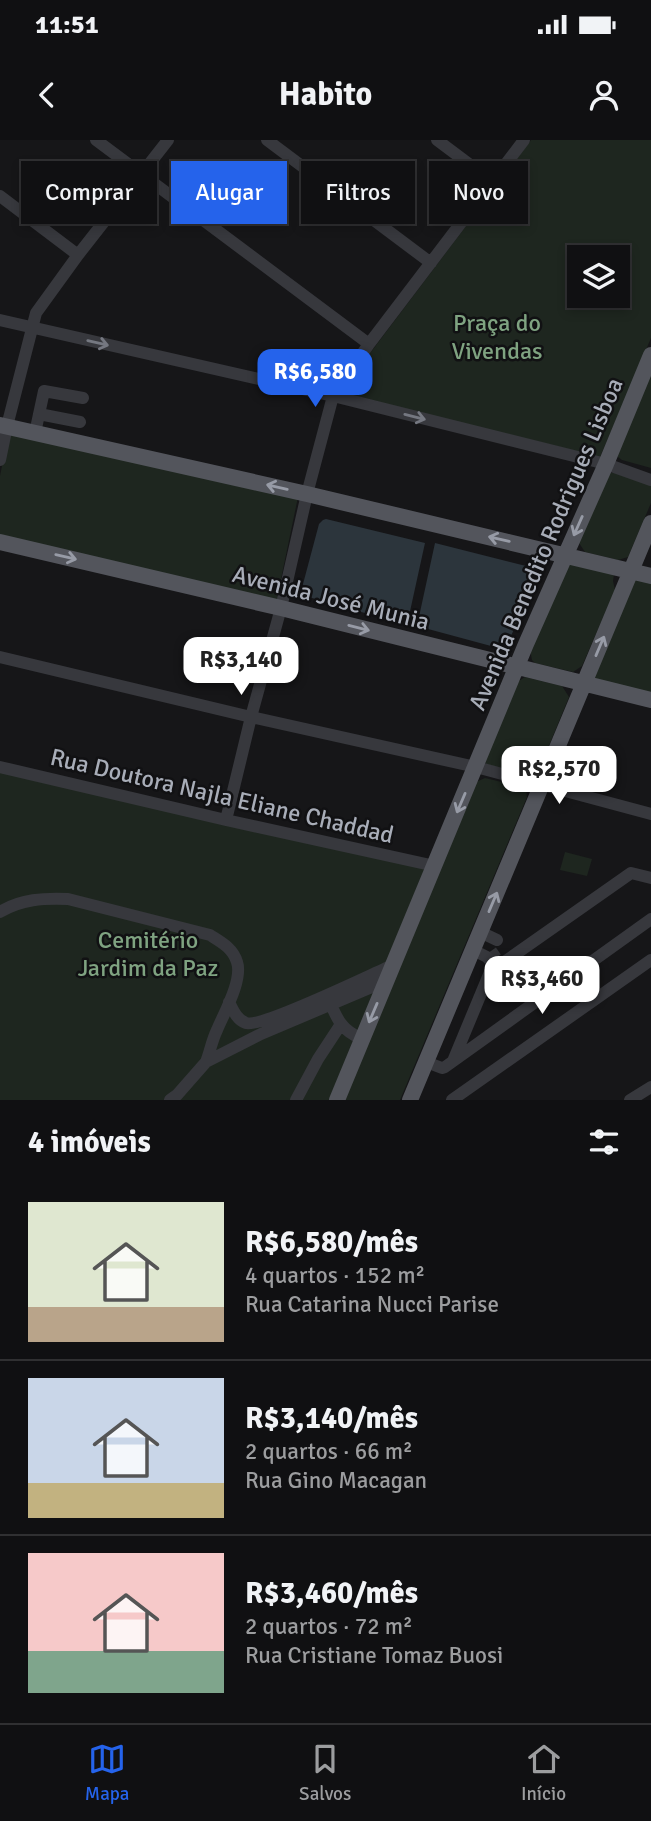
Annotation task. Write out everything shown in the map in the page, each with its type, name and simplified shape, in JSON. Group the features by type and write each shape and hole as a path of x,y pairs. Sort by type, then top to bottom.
{"main road":[{"name":"Avenida Benedito Rodrigues Lisboa","path":"337,1100 517,667 651,355"},
{"path":"3,426 307,494 651,576"},
{"path":"410,1100 432,1065 476,942 651,523"},
{"name":"Avenida José Munia","path":"0,542 281,608 651,700"}],"street":[{"path":"96,140 124,161"},
{"path":"152,161 168,140"},
{"path":"267,140 431,263"},
{"path":"437,140 465,161"},
{"path":"508,161 524,140"},
{"path":"157,185 369,344"},
{"path":"0,196 78,256"},
{"path":"0,460 3,426 36,313 103,224"},
{"path":"226,820 333,396 369,344 461,224"},
{"path":"0,320 333,396 606,464 651,480"},
{"path":"35,433 44,391 83,398"},
{"path":"39,414 80,422"},
{"path":"0,657 476,767 651,814"},
{"name":"Rua Doutora Najla Eliane Chaddad","path":"0,767 435,866"},
{"path":"476,942 487,957 498,956 631,873 651,878"},
{"path":"0,912 28,901 45,898 68,899 210,935 223,943 239,964 237,981 206,1062"},
{"path":"464,1046 651,919"},
{"path":"476,942 498,956"},
{"path":"432,1065 442,1068 453,1061 464,1046 498,956"},
{"path":"452,1100 651,960"},
{"path":"170,1100 206,1062 393,965"},
{"path":"229,1002 236,1015 251,1024 386,981"},
{"path":"329,1000 341,1024 349,1033 362,1039"},
{"path":"296,1100 341,1024"},
{"path":"630,1100 651,1087"}],"green space":[{"name":"Praça do Vivendas","path":"531,140 651,140 651,338 600,457 340,393 468,224 528,224 528,161 515,161"},
{"path":"651,364 651,468 622,460 615,447"},
{"path":"9,431 298,497 276,603 0,538 0,476"},
{"path":"610,473 651,484 651,503 628,557 618,560 585,552 579,543"},
{"path":"571,564 614,574 615,590 582,666 573,672 535,663 530,649 563,571"},
{"path":"634,578 651,582 651,693 591,679"},
{"path":"525,677 562,686 569,697 541,765 533,774 525,776 486,764 484,760 514,684"},
{"name":"Cemitério Jardim da Paz","path":"0,771 425,868 329,1100 0,1100"},
{"path":"485,778 522,787 526,790 527,797 400,1100 341,1100 476,782"},
{"path":"565,852 592,859 587,876 560,870"}],"shaded area":[{"path":"326,519 425,543 407,625 305,594 303,584 319,524"},
{"path":"435,543 530,567 536,571 537,580 510,638 503,646 491,646 417,626"}],"tunnel":[{"path":"491,951 496,958"}]}
